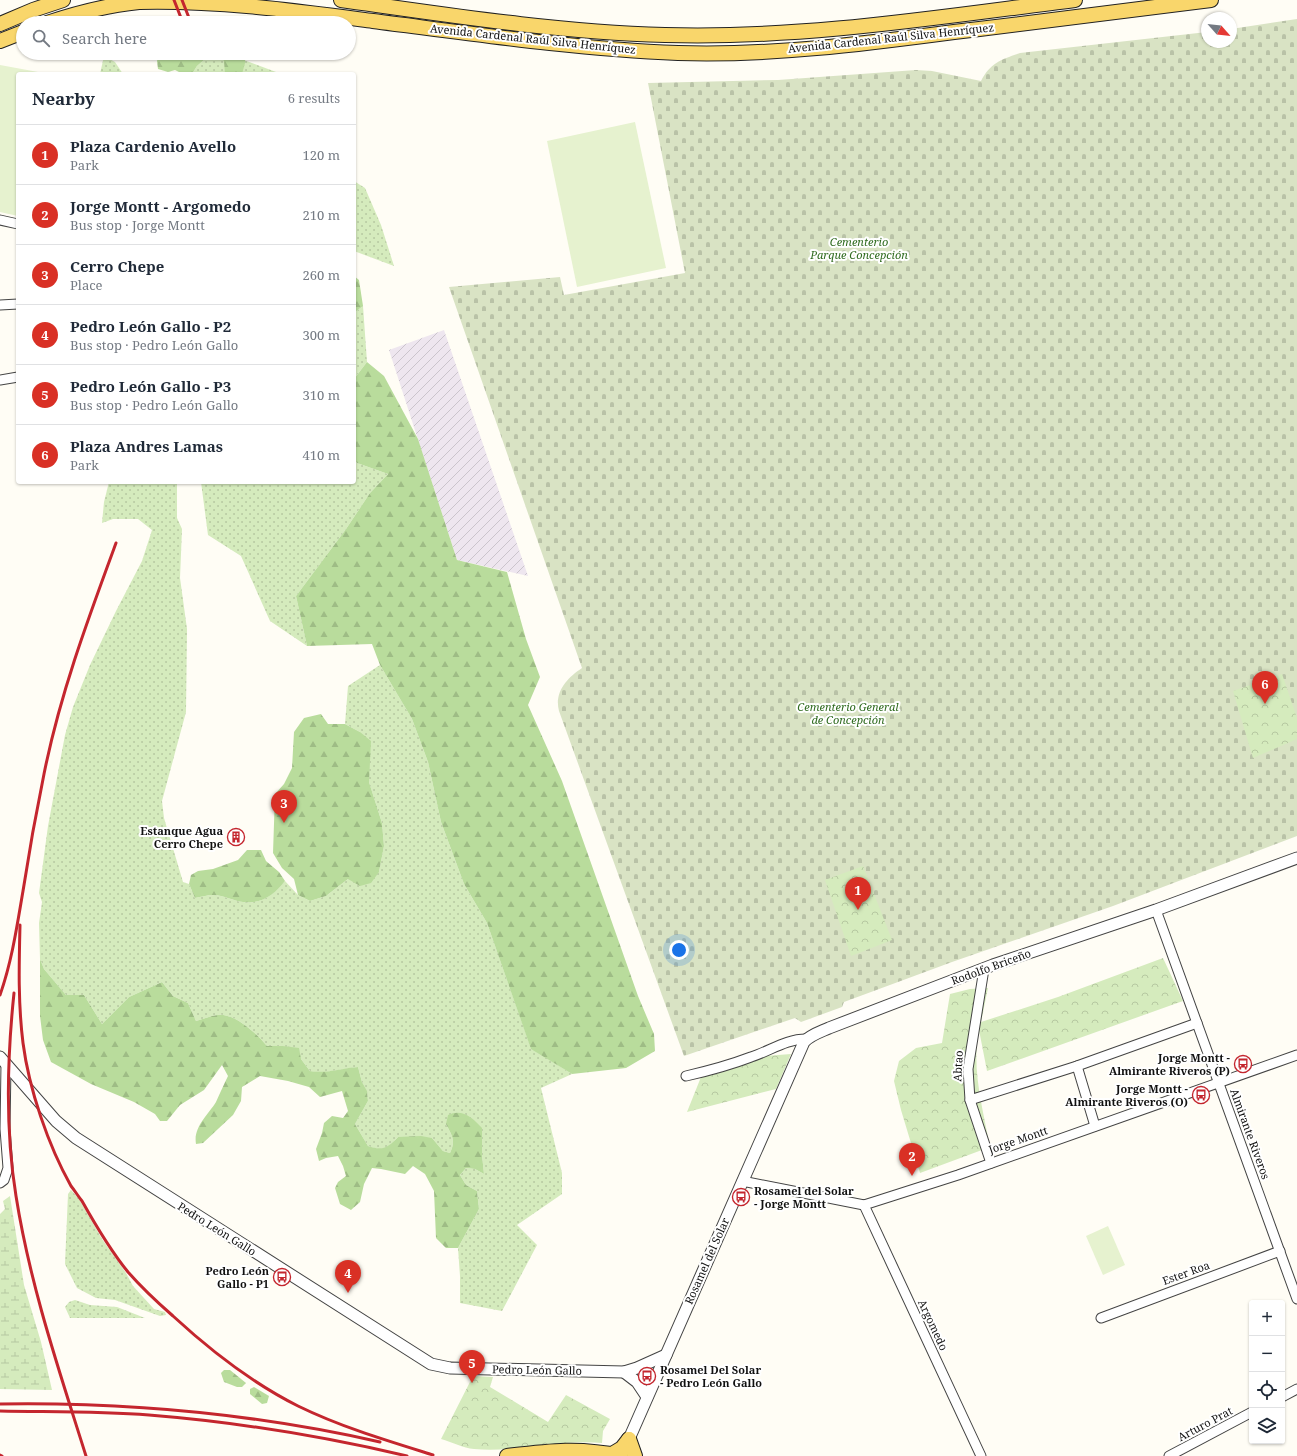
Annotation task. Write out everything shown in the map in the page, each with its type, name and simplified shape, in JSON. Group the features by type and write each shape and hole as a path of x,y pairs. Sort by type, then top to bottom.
{"main road":[{"path":"19,16 63,0"},
{"name":"Avenida Cardenal Raúl Silva Henríquez","path":"341,0 544,26 623,33 703,36 835,30 1074,0"},
{"name":"Avenida Cardenal Raúl Silva Henríquez","path":"356,19 577,46 641,51 714,53 809,49 879,42 1211,0"},
{"name":"Avenida Cardenal Raúl Silva Henríquez","path":"70,16 120,4 157,1 202,1 333,16"},
{"path":"0,24 16,17"},
{"path":"0,41 16,35"},
{"path":"507,1456 573,1450 616,1455 629,1439"},
{"path":"629,1439 635,1456"}],"street":[{"path":"0,220 16,224"},
{"path":"0,305 16,304"},
{"path":"0,380 16,377"},
{"name":"Rodolfo Briceño","path":"686,1076 752,1057 791,1041 806,1039 829,1028 984,969 1156,910 1297,858"},
{"name":"Almirante Riveros","path":"1156,910 1297,1299"},
{"name":"Abtao","path":"984,969 968,1069 970,1100 991,1163"},
{"path":"970,1100 1077,1066 1197,1023"},
{"name":"Rosamel del Solar","path":"629,1439 806,1039"},
{"name":"Jorge Montt","path":"742,1181 864,1205 991,1163 1297,1055"},
{"path":"0,1183 4,1180 8,1168 3,1061"},
{"name":"Pedro León Gallo","path":"3,1061 56,1121 76,1138 431,1364 450,1368 624,1372 666,1355"},
{"path":"1077,1066 1095,1126"},
{"name":"Argomedo","path":"864,1205 981,1456"},
{"name":"Ester Roa","path":"1101,1318 1280,1251"},
{"path":"624,1372 636,1382 647,1397"},
{"path":"1285,1395 1297,1389"},
{"name":"Arturo Prat","path":"1169,1456 1249,1414"}],"shaded area":[{"path":"444,330 528,576 457,560 389,350"}],"green space":[{"name":"Cementerio General de Concepción","path":"1297,19 1297,836 1113,906 952,962 844,1002 842,1007 801,1022 795,1018 684,1056 559,711 558,698 563,686 571,676 582,668 449,287 560,277 564,295 685,273 648,83 778,80 916,70 932,71 981,81 988,70 997,62 1020,53 1201,33 1201,48 1237,48 1237,28"},
{"path":"103,60 111,60 115,62 122,72 100,72"},
{"path":"204,60 244,60 276,72 193,72"},
{"path":"204,60 193,72 179,72 175,70 168,72 158,69 157,61"},
{"path":"245,60 243,72 225,72 224,61"},
{"path":"0,65 38,72 16,72 16,216 0,212"},
{"path":"635,122 666,268 577,287 547,141"},
{"path":"356,182 365,188 381,225 394,266 356,252"},
{"path":"356,278 359,280 363,306 356,311"},
{"path":"363,306 367,362 356,376 356,311"},
{"path":"367,362 384,376 418,439 457,560 507,572 526,639 540,677 528,705 562,781 638,996 654,1034 655,1051 626,1068 572,1074 531,1049 487,923 464,884 441,822 428,762 412,719 380,665 372,644 307,646 296,596 346,529 370,493 388,474 356,462 356,376"},
{"path":"356,462 388,474 370,493 346,529 296,596 307,646 270,621 241,556 208,535 201,484 356,484"},
{"path":"108,484 177,484 177,518 182,529 180,578 187,629 186,712 162,801 164,818 183,882 189,884 195,898 213,895 239,901 256,902 267,898 285,881 298,895 310,901 326,896 348,879 379,872 384,846 382,823 369,782 360,732 345,724 348,686 380,665 412,719 428,762 441,822 464,884 487,923 531,1048 572,1074 541,1088 562,1173 562,1194 517,1225 537,1245 502,1311 460,1303 458,1248 479,1209 477,1191 466,1185 460,1175 466,1168 475,1169 484,1174 482,1155 446,1124 453,1141 450,1153 443,1151 432,1138 398,1137 387,1147 381,1149 368,1146 355,1124 368,1101 367,1092 362,1082 358,1067 319,1073 310,1071 301,1059 283,1046 267,1046 251,1030 238,1020 224,1015 217,1015 196,1021 188,1003 173,996 162,982 129,997 102,1024 84,995 66,995 44,969 40,959 39,923 42,902 39,893 48,826 65,735 73,707 90,665 142,561 152,530 138,519 113,519 102,523 104,502"},
{"path":"1282,674 1297,718 1297,739 1253,758 1233,691"},
{"path":"321,714 328,724 345,724 360,732 371,741 369,782 382,823 384,846 379,872 371,883 360,886 348,879 326,896 310,901 298,895 294,879 282,868 273,853 275,794 284,784 292,768 294,732 304,718"},
{"path":"247,850 261,850 266,861 279,872 285,881 277,890 267,898 256,902 239,901 217,895 208,895 195,898 189,884 191,875 198,871 213,869 238,860"},
{"path":"863,866 892,940 851,956 825,880"},
{"path":"1163,958 1183,1001 987,1071 979,1030 976,1059 977,1074 990,1147 920,1173 894,1081 899,1061 916,1048 942,1043 950,994 970,989 988,988 981,1022 1058,997"},
{"path":"40,959 44,969 66,995 84,995 102,1024 129,997 162,982 173,996 188,1003 196,1021 217,1015 224,1015 238,1020 251,1030 267,1046 299,1048 301,1059 310,1071 328,1071 358,1067 362,1082 367,1091 368,1101 355,1124 368,1146 384,1148 398,1137 421,1136 432,1138 443,1151 450,1153 453,1141 446,1124 448,1115 453,1113 463,1113 467,1115 482,1128 484,1174 475,1169 466,1168 460,1175 466,1185 477,1191 479,1209 458,1248 446,1248 436,1238 434,1191 425,1174 413,1166 405,1174 372,1168 364,1184 360,1202 351,1210 340,1204 335,1188 338,1182 346,1176 343,1166 338,1156 319,1161 316,1149 324,1123 332,1116 343,1118 348,1111 342,1091 320,1097 309,1087 288,1081 260,1076 242,1087 241,1101 233,1115 203,1143 196,1144 199,1127 216,1102 228,1076 222,1065 204,1090 180,1105 167,1121 160,1121 155,1114 134,1102 91,1084 51,1062 43,1040 40,1016"},
{"path":"791,1054 776,1089 687,1112 703,1072 752,1057"},
{"path":"71,1190 79,1199 102,1239 126,1273 133,1286 154,1309 165,1312 166,1315 160,1316 115,1300 96,1298 77,1288 65,1264 68,1194"},
{"path":"10,1196 24,1285 41,1342 52,1390 0,1389 0,1214 5,1209 3,1201"},
{"path":"1108,1226 1125,1265 1103,1275 1086,1236"},
{"path":"75,1300 90,1305 117,1307 145,1318 70,1318 65,1307 69,1302"},
{"path":"224,1370 230,1370 246,1383 242,1387 237,1387 224,1382 221,1373"},
{"path":"473,1376 493,1377 490,1387 548,1422 566,1395 610,1419 603,1431 602,1443 569,1443 490,1450 474,1449 441,1439"},
{"path":"254,1387 269,1396 267,1403 262,1404 250,1394 250,1389"}],"railway":[{"path":"174,0 180,16"},
{"path":"182,0 188,16"},
{"path":"0,995 14,943 38,803 58,715 85,628 116,543"},
{"path":"20,925 19,984 21,1028 26,1061 35,1098 47,1135 71,1186 121,1264 144,1289 187,1329 232,1366 264,1387 298,1406 331,1421 433,1455"},
{"path":"14,993 8,1094 12,1171 22,1229 37,1295 86,1456"},
{"path":"0,1404 96,1405 191,1412 286,1424 380,1442"},
{"path":"0,1411 112,1413 182,1418 311,1436 407,1456"}],"place":[{"name":"Plaza Andres Lamas","path":"1265,704"},
{"name":"Cerro Chepe","path":"284,823"},
{"name":"Estanque Agua Cerro Chepe","path":"236,837"},
{"name":"Plaza Cardenio Avello","path":"858,910"},
{"name":"Jorge Montt - Almirante Riveros (P)","path":"1243,1064"},
{"name":"Jorge Montt - Almirante Riveros (O)","path":"1201,1095"},
{"name":"Jorge Montt - Argomedo","path":"912,1176"},
{"name":"Rosamel del Solar - Jorge Montt","path":"741,1197"},
{"name":"Pedro León Gallo - P1","path":"282,1277"},
{"name":"Pedro León Gallo - P2","path":"348,1293"},
{"name":"Rosamel Del Solar - Pedro León Gallo","path":"647,1376"},
{"name":"Pedro León Gallo - P3","path":"472,1383"}],"park label":[{"name":"Cementerio Parque Concepción","path":"859,248"}]}
